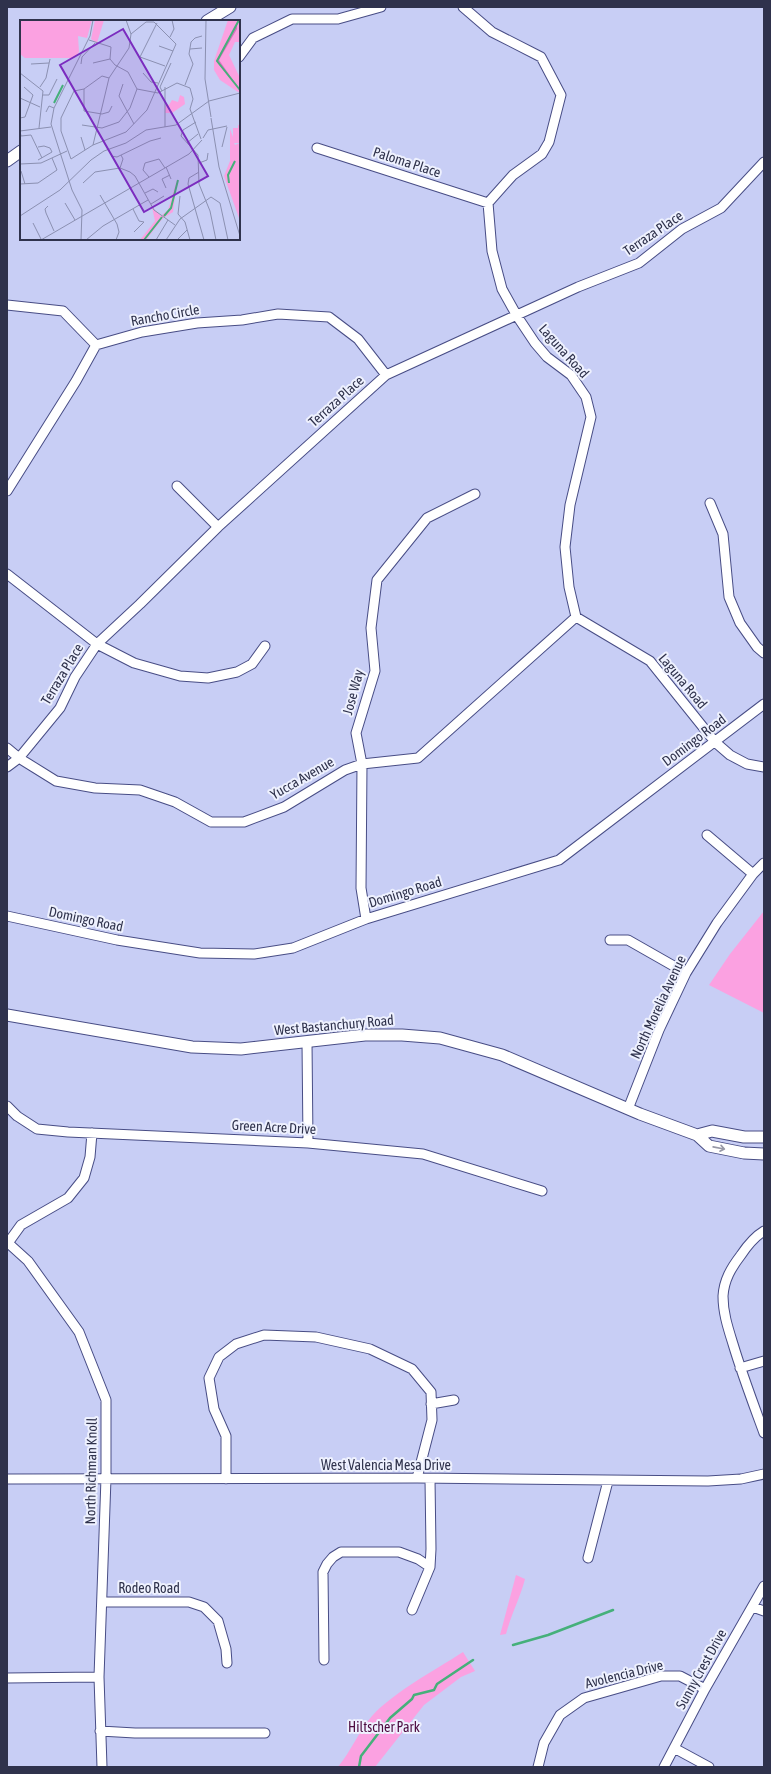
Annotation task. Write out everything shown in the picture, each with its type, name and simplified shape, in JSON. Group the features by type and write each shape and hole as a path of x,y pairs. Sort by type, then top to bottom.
{"main road":[{"path":"209,20 230,7"},
{"path":"7,160 20,152"},
{"name":"West Bastanchury Road","path":"7,1015 192,1047 240,1049 365,1035 402,1035 440,1038 502,1055 628,1109 697,1135 709,1146 744,1153 764,1154"},
{"name":"West Bastanchury Road","path":"697,1135 712,1131 744,1137 764,1137"}],"street":[{"path":"240,56 253,38 292,19 338,19 381,7"},
{"path":"463,7 492,32 541,57 561,95 549,142 542,154 513,175 488,203"},
{"name":"Paloma Place","path":"317,148 488,203"},
{"name":"Terraza Place","path":"7,767 19,758 60,708 75,677 97,644 218,527 386,375 578,287 638,264 682,229 720,208 764,162"},
{"name":"Laguna Road","path":"488,203 492,252 502,289 516,316 547,357 571,375 586,397 591,417 570,505 565,547 569,587 576,617 650,661 715,742 730,755 747,764 764,767"},
{"path":"7,304 63,311 96,345 76,381 7,491"},
{"name":"Rancho Circle","path":"96,345 142,332 197,323 242,320 278,314 329,317 358,339 386,375"},
{"path":"177,486 218,527"},
{"name":"Jose Way","path":"366,919 361,888 362,764 356,733 375,671 371,628 377,580 427,518 475,494"},
{"path":"710,503 723,534 729,597 740,623 757,647 764,653"},
{"path":"7,574 97,644 134,663 180,676 208,678 237,672 252,664 265,646"},
{"name":"Yucca Avenue","path":"7,748 19,758 56,781 95,788 140,790 175,802 211,822 244,822 284,807 345,770 362,764 418,758 576,617"},
{"name":"Domingo Road","path":"7,916 117,940 200,953 254,954 293,948 366,919 559,860 764,704"},
{"path":"707,835 753,874"},
{"name":"North Morelia Avenue","path":"628,1109 659,1030 686,973 717,923 753,874 764,863"},
{"path":"610,940 628,940 686,973"},
{"path":"307,1042 308,1143"},
{"name":"Green Acre Drive","path":"7,1106 17,1116 37,1129 308,1143 423,1154 542,1191"},
{"path":"8,1242 21,1225 68,1198 84,1178 90,1157 92,1133"},
{"path":"764,1231 759,1234 746,1248 731,1269 726,1282 724,1296 724,1315 740,1368 764,1433"},
{"name":"North Richman Knoll","path":"8,1242 28,1261 79,1332 106,1400 103,1602 99,1677 102,1767"},
{"path":"226,1479 226,1436 214,1409 209,1378 219,1357 236,1344 264,1335 316,1337 370,1349 412,1369 430,1392 432,1420 418,1478"},
{"path":"740,1368 764,1361"},
{"path":"431,1404 454,1400"},
{"name":"West Valencia Mesa Drive","path":"7,1479 418,1478 708,1481 741,1479 764,1474"},
{"path":"412,1610 430,1568 432,1549 430,1479"},
{"path":"588,1558 608,1481"},
{"path":"324,1660 323,1572 333,1557 341,1552 399,1552 418,1559 430,1568"},
{"name":"Sunny Crest Drive","path":"664,1767 705,1690 764,1586"},
{"name":"Rodeo Road","path":"103,1602 189,1602 204,1607 218,1621 226,1649 227,1663"},
{"path":"753,1607 764,1611"},
{"name":"Avolencia Drive","path":"538,1767 544,1743 560,1715 584,1698 661,1676 680,1676 705,1690"},
{"path":"7,1678 99,1677"},
{"path":"100,1731 135,1733 265,1733"},
{"path":"674,1748 709,1767"}],"green space":[{"path":"764,911 764,1013 709,985 730,954"},
{"path":"516,1575 525,1579 506,1634 500,1635"},
{"name":"Hiltscher Park","path":"463,1652 475,1671 461,1677 424,1705 375,1767 338,1767 367,1722 381,1707 403,1690"}],"waterway":[{"path":"513,1645 548,1635 613,1610"},
{"path":"359,1767 361,1756 390,1718 412,1699 414,1695 434,1690 437,1684 473,1660"}]}
